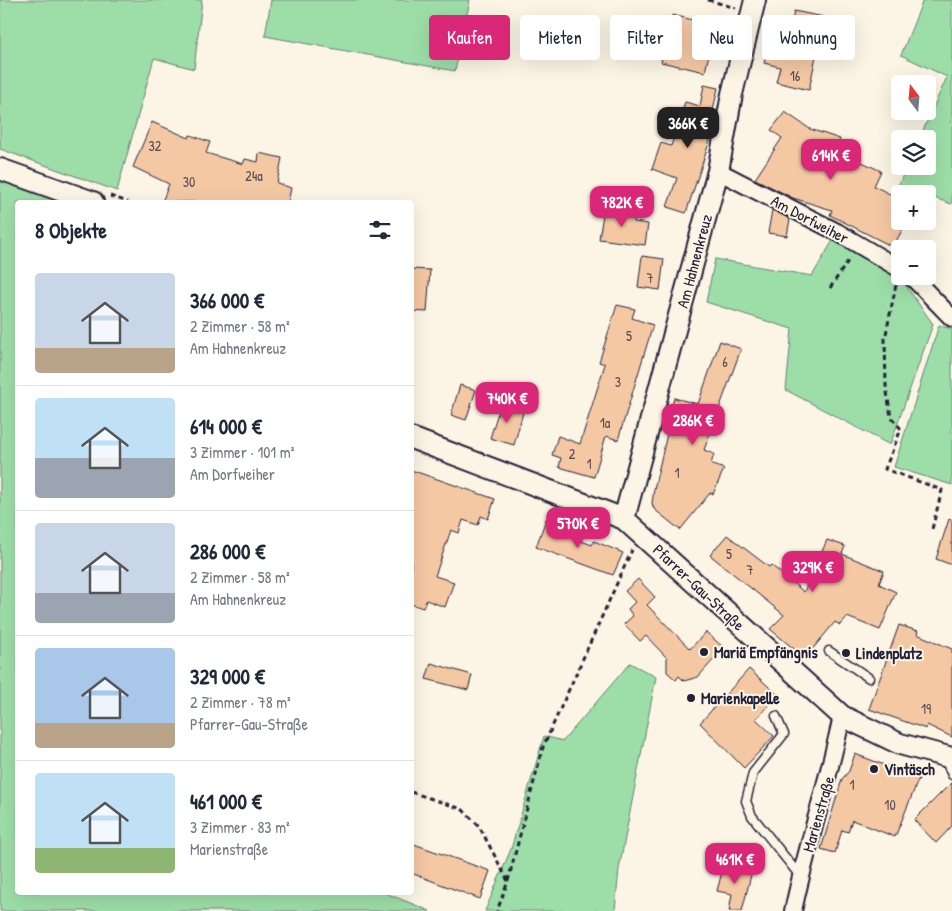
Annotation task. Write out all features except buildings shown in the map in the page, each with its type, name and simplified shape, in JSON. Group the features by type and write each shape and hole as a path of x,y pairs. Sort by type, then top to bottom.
{"street":[{"name":"Am Hahnenkreuz","path":"624,519 718,171 753,6"},
{"path":"0,169 87,200"},
{"name":"Am Dorfweiher","path":"718,171 837,232 891,271"},
{"path":"920,285 952,318"},
{"name":"Pfarrer-Gau-Straße","path":"414,439 624,519 842,716 900,744 947,757"},
{"name":"Marienstraße","path":"792,911 800,876 830,772 842,716"}],"lane":[{"path":"829,651 869,678"},
{"path":"776,716 784,734 753,774 746,800 752,816 800,876"},
{"path":"947,757 952,775"}],"path":[{"path":"708,0 753,6"},
{"path":"830,288 856,250"},
{"path":"896,285 885,339 886,386 891,417 900,430 885,469 942,490 932,529"},
{"path":"497,911 508,881 543,746 641,533"},
{"path":"414,793 462,809 479,826 508,881"}],"green space":[{"path":"0,0 202,0 194,69 154,58 117,191 0,149"},
{"path":"271,0 470,0 467,15 429,15 429,60 457,60 455,71 265,36"},
{"path":"923,0 952,0 952,204 936,199 936,185 898,185 903,175 936,175 936,130 923,130 928,120 936,120 936,101 947,77 901,55"},
{"path":"0,180 61,200 15,200 15,895 390,895 430,911 0,911"},
{"path":"835,237 891,271 891,285 905,285 933,324 890,445 786,390 792,329 706,302 715,259 812,276"},
{"path":"939,325 952,329 952,485 894,467"},
{"path":"630,663 656,677 619,869 615,911 485,911 511,849 544,736 563,741"}],"place":[{"name":"Mariä Empfängnis","path":"704,652"},
{"name":"Lindenplatz","path":"846,653"},
{"name":"Marienkapelle","path":"691,698"},
{"name":"Vintäsch","path":"874,769"}]}
